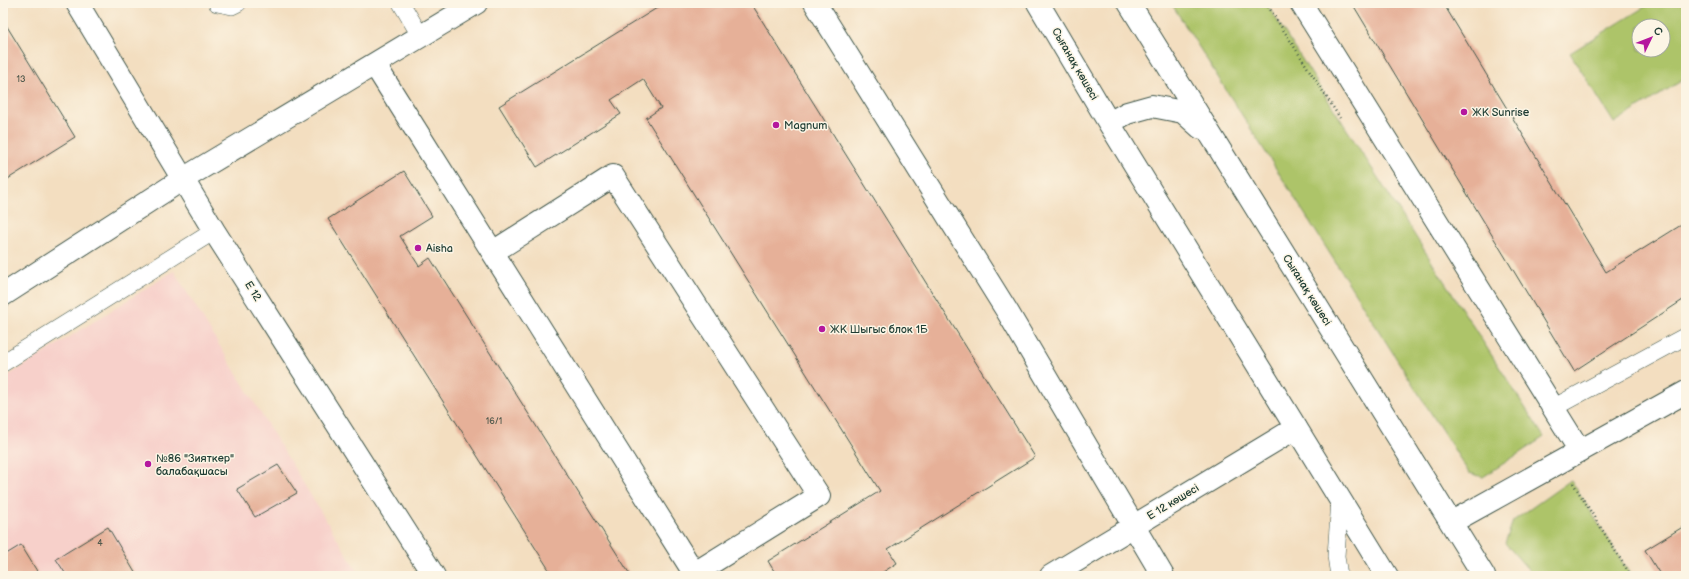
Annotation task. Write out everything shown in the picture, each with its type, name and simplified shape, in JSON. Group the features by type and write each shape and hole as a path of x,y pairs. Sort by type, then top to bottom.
{"street":[{"name":"E 12","path":"77,3 214,231 434,576"},
{"path":"3,295 183,180 476,3"},
{"path":"815,3 1007,310 1163,576"},
{"name":"Сығанақ көшесі","path":"1038,3 1109,123 1387,576"},
{"name":"Сығанақ көшесі","path":"1129,3 1452,522 1484,576"},
{"path":"1301,3 1580,451"},
{"path":"375,65 696,575 819,496 613,176 493,252"},
{"path":"1109,123 1126,113 1152,106 1183,112 1212,138"},
{"path":"1452,522 1686,392"},
{"name":"Е 12 көшесі","path":"1051,576 1296,428"}],"lane":[{"path":"217,3 232,6 238,3"},
{"path":"401,3 421,37"},
{"path":"3,363 214,231"},
{"path":"1553,408 1686,336"},
{"path":"1338,576 1336,556 1340,500"}],"shaded area":[{"name":"№86 \"Зияткер\" балабақшасы","path":"174,271 360,576 3,576 3,379"}],"green space":[{"path":"1171,3 1266,3 1544,437 1483,477 1469,473"},
{"path":"1651,3 1686,4 1686,78 1614,123 1570,53"},
{"path":"1571,480 1631,576 1534,576 1505,543 1513,521"}],"building":[{"path":"665,3 751,3 1035,457 888,549 897,563 877,576 777,576 768,561 880,491 646,118 661,108 643,79 611,100 621,114 537,167 499,106"},
{"name":"ЖК Sunrise","path":"1352,3 1443,3 1606,272 1686,222 1686,298 1574,371"},
{"path":"3,20 75,137 3,182"},
{"path":"404,171 432,216 400,236 419,266 430,258 631,576 553,576 328,219"},
{"path":"278,465 297,493 255,517 237,489"},
{"path":"1686,525 1686,576 1661,576 1645,550"},
{"path":"108,527 137,576 67,576 56,559"},
{"path":"21,545 40,576 3,576 3,556"}],"place":[{"name":"ЖК Sunrise","path":"1464,112"},
{"name":"Magnum","path":"776,125"},
{"name":"Aisha","path":"418,248"},
{"name":"ЖК Шыгыс блок 1Б","path":"822,329"},
{"name":"№86 \"Зияткер\" балабақшасы","path":"148,464"}]}
